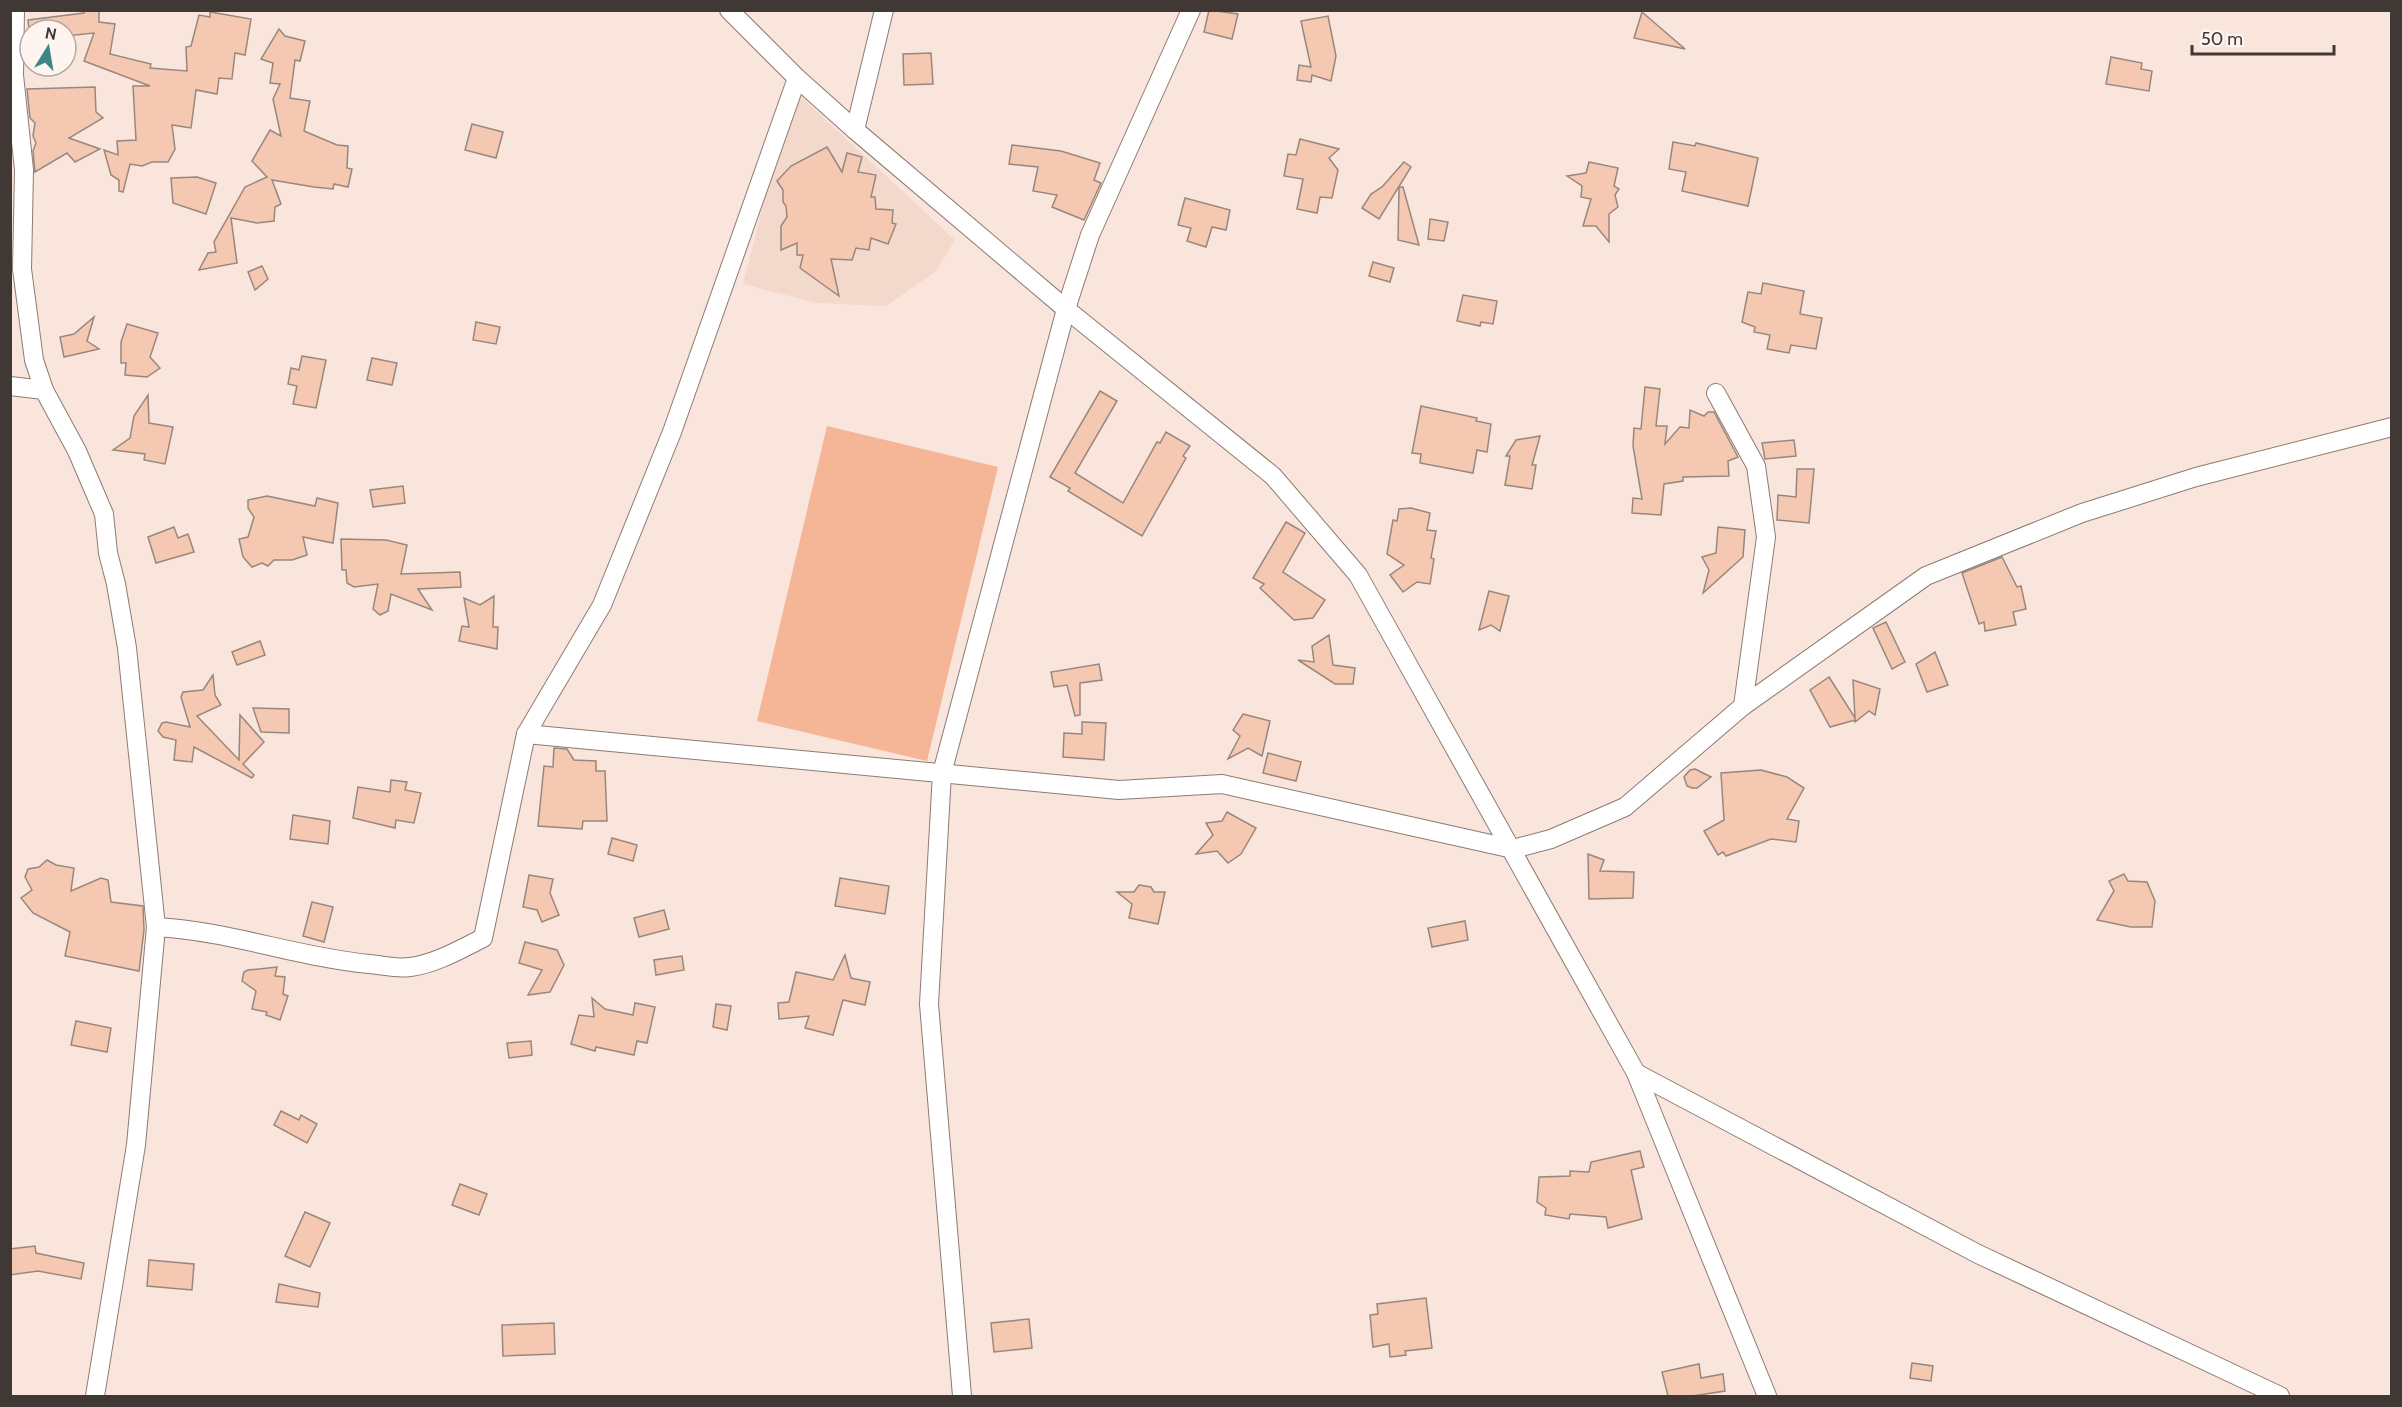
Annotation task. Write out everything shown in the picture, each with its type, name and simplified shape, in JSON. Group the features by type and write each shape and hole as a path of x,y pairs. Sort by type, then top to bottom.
{"street":[{"path":"15,10 15,75 24,170 22,269 34,360 44,390 76,451 104,514 108,553 127,648 156,927 136,1145 95,1396"},
{"path":"729,10 797,78 855,130 1066,309 1273,476 1358,575 1636,1073 1767,1396"},
{"path":"855,130 884,10"},
{"path":"962,1396 928,1004 942,773 1066,309 1090,235 1191,10"},
{"path":"156,927 188,928 243,938 335,961 410,968 450,954 483,938 526,734 602,605 672,432 797,78"},
{"path":"10,386 44,390"},
{"path":"1716,393 1756,466 1766,537 1743,706"},
{"path":"526,734 1119,790 1222,784 1513,849 1551,839 1625,807 1743,706 1926,576 2082,513 2196,477 2391,427"},
{"path":"1636,1073 1978,1254 2280,1396"}],"shaded area":[{"path":"799,95 955,240 935,272 886,306 817,303 743,284 774,162"},
{"path":"827,426 998,467 927,761 757,721"}],"building":[{"path":"84,10 99,10 99,22 115,24 110,54 151,64 150,68 187,71 186,47 191,46 199,15 210,17 210,12 251,19 245,55 235,53 232,79 219,78 217,94 196,90 191,128 172,125 175,149 168,162 152,162 142,166 130,164 123,192 119,191 119,180 111,175 104,150 118,155 117,141 136,140 133,86 150,86 84,61 94,33 78,35 78,18 44,18 84,13"},
{"path":"1209,10 1238,14 1232,39 1204,32"},
{"path":"1642,12 1685,49 1634,38"},
{"path":"1328,16 1336,56 1331,81 1312,75 1311,82 1297,80 1299,65 1311,67 1301,21"},
{"path":"279,29 285,36 305,41 300,61 295,60 290,98 310,101 304,131 337,145 348,146 347,168 352,169 348,187 334,184 333,189 272,180 281,204 275,207 274,221 257,223 231,218 237,263 199,270 208,253 216,252 214,242 245,187 267,177 252,161 270,130 281,136 273,99 280,84 270,83 273,63 261,59"},
{"path":"931,53 933,84 904,85 903,54"},
{"path":"2111,57 2142,63 2141,69 2152,71 2149,91 2106,84"},
{"path":"95,87 96,112 103,118 69,138 100,149 75,162 67,153 35,172 33,151 36,143 33,136 35,123 30,118 27,89"},
{"path":"472,124 503,132 496,158 465,150"},
{"path":"1300,139 1339,149 1329,158 1338,170 1332,198 1320,197 1317,213 1297,209 1303,179 1284,176 1288,154 1296,155"},
{"path":"1673,142 1695,146 1696,143 1758,158 1748,206 1682,191 1686,172 1669,169"},
{"path":"1012,145 1061,151 1100,163 1094,180 1101,183 1084,220 1052,207 1057,195 1033,191 1038,167 1009,164"},
{"path":"827,147 842,172 847,153 862,157 858,172 876,175 871,197 875,197 876,209 893,210 892,223 896,224 888,244 871,238 869,250 856,248 852,260 831,259 839,296 800,268 803,255 797,255 797,243 781,250 781,226 787,217 783,190 777,181 791,166"},
{"path":"1404,162 1411,167 1379,219 1362,208 1371,194 1382,187"},
{"path":"1589,162 1618,168 1614,186 1619,189 1615,195 1618,207 1609,214 1609,242 1596,226 1583,226 1591,199 1581,197 1582,186 1567,176 1586,173"},
{"path":"197,177 216,183 206,214 173,203 171,178"},
{"path":"1399,187 1403,187 1419,245 1398,240"},
{"path":"1185,198 1230,210 1226,230 1212,227 1206,247 1187,241 1191,228 1178,225"},
{"path":"1430,219 1448,222 1444,241 1428,239"},
{"path":"1373,262 1394,268 1390,282 1369,276"},
{"path":"262,266 268,279 255,290 248,272"},
{"path":"1763,283 1804,291 1800,314 1822,318 1816,349 1791,345 1789,353 1767,349 1770,335 1754,332 1755,327 1742,322 1748,292 1761,294"},
{"path":"1463,295 1497,301 1493,324 1481,322 1480,326 1457,321"},
{"path":"94,317 87,341 99,349 64,357 60,337 74,334"},
{"path":"476,322 500,327 496,344 473,340"},
{"path":"127,324 158,333 150,357 160,368 147,377 125,375 126,363 121,363 121,342"},
{"path":"302,356 326,360 316,408 293,404 297,386 288,384 291,368 299,370"},
{"path":"372,358 397,363 392,385 367,380"},
{"path":"1645,387 1660,389 1656,426 1667,426 1665,444 1680,427 1689,428 1690,410 1704,416 1708,412 1714,412 1738,457 1728,461 1729,476 1683,477 1683,481 1664,484 1661,515 1632,513 1633,498 1642,499 1633,446 1634,428 1641,429"},
{"path":"1100,391 1117,401 1075,473 1123,503 1157,442 1160,443 1166,432 1190,446 1183,456 1186,458 1142,536 1068,491 1070,488 1050,477"},
{"path":"148,395 149,423 173,427 165,464 144,460 145,454 113,450 130,438 134,416"},
{"path":"1421,406 1477,418 1476,421 1491,424 1487,452 1477,450 1473,473 1420,463 1421,454 1412,453"},
{"path":"1540,436 1532,465 1536,465 1532,489 1505,485 1510,456 1506,456 1516,440"},
{"path":"1794,440 1796,456 1765,459 1762,443"},
{"path":"1797,469 1814,469 1809,523 1777,520 1778,495 1796,497"},
{"path":"403,486 405,503 373,507 370,490"},
{"path":"267,496 315,506 317,498 338,503 333,543 303,537 307,555 292,560 274,560 268,566 262,563 252,567 243,557 239,539 248,537 254,517 248,508 248,500"},
{"path":"1411,508 1430,513 1427,530 1436,531 1431,558 1434,559 1430,584 1417,582 1403,592 1390,575 1404,565 1387,554 1393,520 1397,521 1399,509"},
{"path":"1286,522 1305,533 1283,572 1325,600 1313,618 1294,620 1260,588 1264,584 1253,578"},
{"path":"174,527 178,538 188,534 194,552 156,563 148,537"},
{"path":"1718,527 1745,530 1743,557 1703,593 1709,570 1702,557 1716,553"},
{"path":"341,539 386,540 407,545 401,574 460,572 461,587 418,589 432,610 391,594 388,611 380,615 373,609 378,584 354,587 347,583 346,570 342,570"},
{"path":"2002,557 2017,587 2021,586 2026,609 2013,612 2016,625 1985,631 1984,622 1979,624 1962,573"},
{"path":"1489,591 1509,596 1500,631 1491,625 1479,630"},
{"path":"494,596 493,627 498,627 497,649 459,641 462,626 469,627 464,598 480,605"},
{"path":"1886,622 1905,662 1892,669 1873,628"},
{"path":"1329,635 1333,665 1355,668 1353,684 1335,684 1298,660 1314,662 1312,646"},
{"path":"260,641 265,655 237,665 232,652"},
{"path":"1935,652 1948,685 1927,692 1916,664"},
{"path":"1099,664 1102,680 1080,683 1080,715 1075,716 1067,685 1054,687 1051,672"},
{"path":"213,675 215,695 221,705 197,716 239,760 240,715 264,742 243,764 254,775 252,778 194,747 192,762 174,760 176,740 163,737 158,731 162,723 166,722 190,727 181,697 183,692 203,690"},
{"path":"1829,677 1855,718 1853,680 1880,689 1875,715 1869,711 1855,722 1855,720 1830,727 1810,690"},
{"path":"253,708 289,709 289,733 261,732"},
{"path":"1243,714 1270,721 1262,756 1248,748 1228,759 1240,736 1233,730"},
{"path":"1082,722 1106,723 1104,760 1063,757 1064,733 1082,734"},
{"path":"554,748 567,749 574,760 596,761 596,771 605,771 607,821 583,821 582,829 538,826 544,766 553,767"},
{"path":"1268,753 1301,762 1296,781 1263,773"},
{"path":"1695,769 1711,777 1697,788 1692,788 1687,786 1684,777 1690,770"},
{"path":"1761,770 1787,777 1804,788 1787,819 1799,821 1796,842 1771,839 1726,856 1723,852 1718,855 1704,831 1724,820 1721,773"},
{"path":"391,780 407,782 405,790 421,793 414,823 396,820 395,828 353,818 358,787 390,792"},
{"path":"1227,812 1256,828 1241,854 1228,863 1217,851 1196,854 1213,835 1206,823 1222,821"},
{"path":"293,815 330,821 328,844 290,839"},
{"path":"612,838 637,845 633,861 608,854"},
{"path":"1588,854 1604,860 1600,871 1634,872 1633,898 1589,899"},
{"path":"47,860 56,865 74,868 71,891 101,878 108,880 111,902 143,906 144,930 139,971 65,956 70,932 33,913 21,898 32,890 25,877 28,869 39,867"},
{"path":"2124,874 2128,881 2147,882 2155,901 2152,927 2131,927 2097,920 2114,891 2109,881"},
{"path":"529,875 553,879 550,893 559,915 542,922 537,910 523,907"},
{"path":"840,878 889,886 885,914 835,906"},
{"path":"1139,885 1151,887 1154,892 1165,892 1158,924 1129,918 1132,904 1117,892 1134,892"},
{"path":"312,902 333,907 324,942 303,936"},
{"path":"664,910 669,929 639,937 634,918"},
{"path":"1465,921 1468,940 1432,947 1428,928"},
{"path":"525,942 557,950 564,965 550,992 528,995 542,970 519,963"},
{"path":"845,955 851,978 870,982 865,1005 843,1000 833,1035 805,1028 809,1016 779,1019 778,1003 789,1002 796,972 833,980"},
{"path":"682,956 684,970 656,975 654,960"},
{"path":"277,967 275,976 285,977 283,994 288,996 280,1020 266,1015 267,1012 252,1009 256,991 242,981 244,972 248,970"},
{"path":"592,998 605,1009 633,1015 635,1003 655,1007 647,1043 637,1041 634,1055 596,1047 595,1051 571,1044 579,1015 594,1017"},
{"path":"716,1004 731,1006 727,1030 713,1027"},
{"path":"76,1021 111,1028 107,1052 71,1045"},
{"path":"531,1041 532,1055 509,1058 507,1043"},
{"path":"281,1111 299,1120 301,1115 317,1124 307,1143 274,1125"},
{"path":"1640,1151 1644,1167 1631,1170 1642,1219 1608,1228 1606,1217 1570,1214 1569,1219 1545,1215 1546,1208 1537,1202 1539,1177 1570,1176 1570,1171 1589,1172 1591,1162"},
{"path":"460,1184 487,1194 479,1215 452,1205"},
{"path":"305,1212 330,1223 310,1267 285,1256"},
{"path":"35,1246 36,1253 84,1263 81,1279 38,1271 10,1275 10,1249"},
{"path":"149,1260 194,1264 192,1290 147,1286"},
{"path":"279,1284 320,1293 318,1307 276,1302"},
{"path":"1426,1298 1432,1348 1405,1351 1406,1355 1390,1357 1389,1344 1373,1347 1370,1315 1378,1314 1377,1304"},
{"path":"1029,1319 1032,1348 994,1352 991,1323"},
{"path":"554,1323 555,1354 503,1356 502,1325"},
{"path":"1912,1363 1933,1366 1931,1381 1910,1378"},
{"path":"1699,1364 1701,1378 1723,1374 1725,1391 1692,1396 1668,1396 1662,1372"}]}
